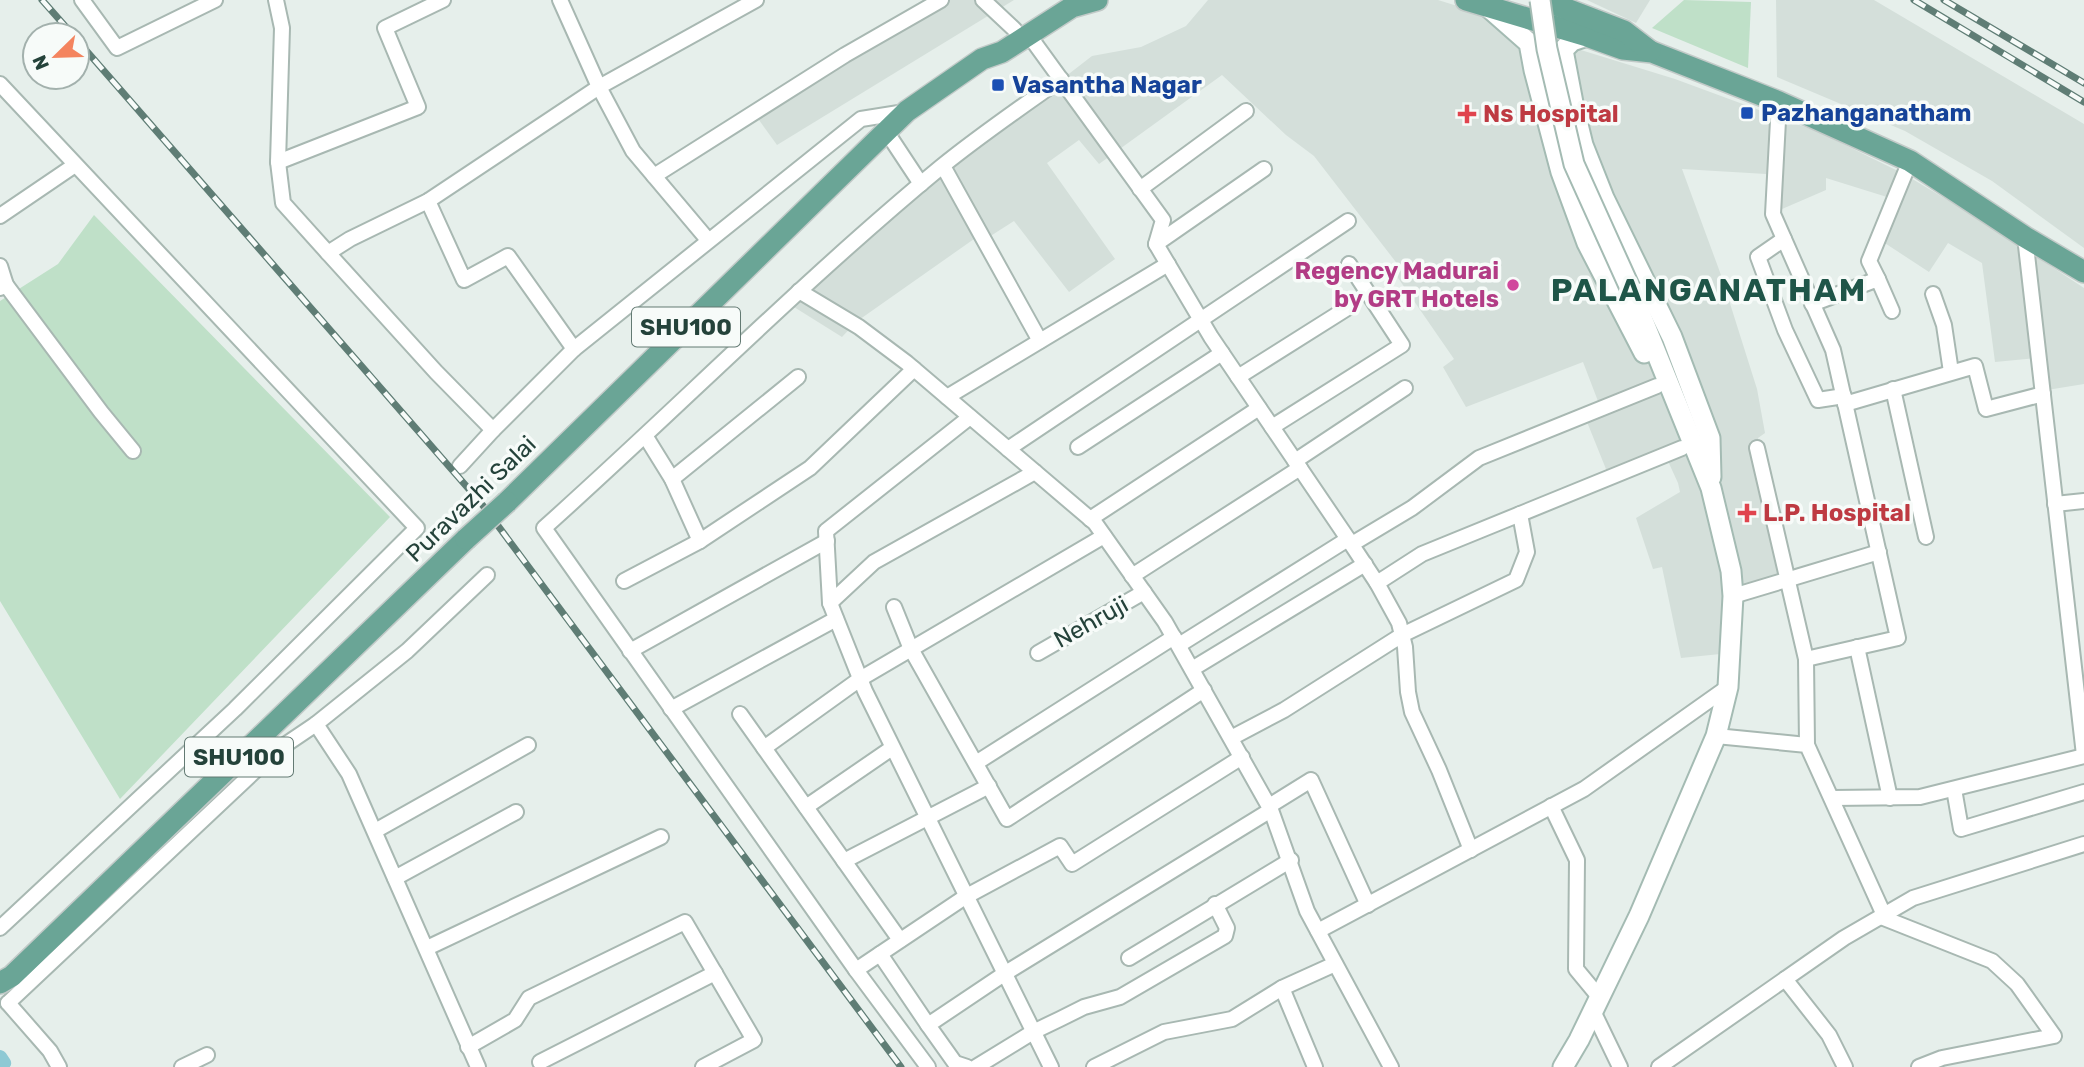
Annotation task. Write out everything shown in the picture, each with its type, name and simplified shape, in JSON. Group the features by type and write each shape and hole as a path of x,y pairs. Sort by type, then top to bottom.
{"main road":[{"name":"Puravazhi Salai","path":"3,996 22,966 507,502 907,111 982,59 1002,52 1059,0"},
{"name":"Puravazhi Salai","path":"1022,32 1072,7 1097,0"},
{"path":"1466,0 1623,49 1652,52"},
{"path":"1544,0 1624,32 1652,52 1779,102 1910,161 2025,237 2084,272"}],"street":[{"path":"82,0 117,48 215,0"},
{"path":"276,0 282,28 278,162 283,203 492,430"},
{"path":"278,162 418,107 385,28 443,0"},
{"path":"560,0 599,87 633,151 708,240"},
{"path":"328,253 350,239 428,201 599,87 756,0"},
{"path":"654,176 845,55 941,0"},
{"path":"983,0 1022,32 1061,79 1163,220 1156,244 1222,354 1377,583 1399,622 1412,712 1471,850"},
{"path":"1544,0 1558,27 1583,145 1604,198 1672,337 1710,438 1711,488"},
{"path":"1544,0 1547,49 1574,164 1630,288 1711,488 1731,571 1733,596 1728,687 1716,737 1639,916 1563,1067"},
{"path":"1487,6 1529,43 1561,172 1587,243 1642,349 1682,448 1711,488"},
{"path":"1563,50 1572,41 1587,36"},
{"path":"928,1067 856,970 544,528 646,437 799,291 921,184 1061,79"},
{"path":"0,84 417,528 235,709 0,928"},
{"path":"1779,102 1773,214 1833,350 1898,638 1806,659"},
{"path":"460,466 492,430 574,349 708,240 862,118 907,111"},
{"path":"1140,189 1246,111"},
{"path":"886,131 921,184"},
{"path":"1892,311 1869,261 1910,161"},
{"path":"0,216 75,165"},
{"path":"943,166 1040,341"},
{"path":"1156,244 1264,169"},
{"path":"428,201 464,280 508,256 574,349"},
{"path":"1008,449 1348,221"},
{"path":"1832,798 1920,797 2084,756 2081,701 2055,504 2025,237"},
{"path":"1784,239 1758,257 1785,330 1818,400 1844,400 1975,366 1986,410 2043,394"},
{"path":"947,397 1168,264"},
{"path":"1272,427 1402,345 1349,264"},
{"path":"0,266 3,286 133,451"},
{"path":"1812,304 1878,279"},
{"path":"799,291 859,327 914,369 1092,521 1104,536 1176,641 1270,808 1291,860 1307,911 1391,1067"},
{"path":"1933,293 1944,325 1951,372"},
{"path":"1238,377 1349,307"},
{"path":"1079,447 1222,354"},
{"path":"624,581 701,541 810,468 914,369"},
{"path":"673,479 798,377"},
{"path":"976,763 1176,641 1412,508 1479,458 1657,386"},
{"path":"1132,576 1405,388"},
{"path":"1893,389 1926,537"},
{"path":"1088,546 1092,521 1259,408"},
{"path":"970,417 826,531 830,603 860,679 892,748 1051,1067"},
{"path":"646,437 673,479 701,541"},
{"path":"1377,583 1422,554 1682,448"},
{"path":"1757,448 1806,659 1807,745 1882,916 1992,961 2017,984 2054,1036 1942,1058 1919,1067"},
{"path":"830,603 874,562 1035,472"},
{"path":"2055,504 2084,500"},
{"path":"1231,738 1284,710 1402,635 1516,580 1527,552 1520,514"},
{"path":"764,747 860,679 1104,536"},
{"path":"631,651 827,541"},
{"path":"1733,596 1879,552"},
{"path":"1192,669 1365,564"},
{"path":"59,1067 50,1051 3,996 276,751 317,724 407,651 487,575"},
{"name":"Nehruji","path":"1038,653 1144,592"},
{"path":"894,607 911,649 1007,819 1203,690"},
{"path":"671,709 836,619"},
{"path":"1857,647 1890,798"},
{"path":"1318,932 1584,789 1728,687"},
{"path":"740,714 900,940"},
{"path":"317,724 349,774 478,1067"},
{"path":"1716,737 1807,745"},
{"path":"375,831 528,745"},
{"path":"806,807 892,748"},
{"path":"856,970 965,897 1060,846 1072,864 1242,757"},
{"path":"928,1025 1311,780 1368,905"},
{"path":"844,861 989,786"},
{"path":"1954,789 1961,829 2084,792"},
{"path":"1550,806 1577,860 1576,969 1596,1004 1620,1067"},
{"path":"396,878 516,812"},
{"path":"426,948 661,837"},
{"path":"1659,1067 1844,938 1913,898 2084,844"},
{"path":"1129,958 1291,860"},
{"path":"976,1067 1033,1032 1084,1007 1120,997 1225,936 1227,928 1215,904"},
{"path":"468,1047 515,1020 529,998 685,922 754,1040 703,1067"},
{"path":"880,954 955,1063 967,1067"},
{"path":"1094,1067 1164,1032 1232,1018 1282,988 1335,964"},
{"path":"540,1062 715,973"},
{"path":"1785,979 1829,1035 1845,1067"},
{"path":"1282,988 1315,1067"},
{"path":"182,1067 207,1055"}],"shaded area":[{"path":"945,0 1014,0 777,145 754,113"},
{"path":"1208,0 1438,0 1496,18 1516,30 1675,79 1821,133 1904,174 1981,220 2084,288 2084,384 2041,391 2037,358 1995,362 1982,263 1948,243 1929,272 1871,234 1887,197 1826,178 1826,190 1766,216 1766,174 1682,169 1721,275 1757,389 1765,433 1758,438 1788,586 1741,595 1740,652 1681,658 1662,567 1653,569 1636,518 1680,492 1667,459 1610,479 1585,417 1601,409 1583,362 1466,407 1443,367 1454,359 1396,275 1402,270 1314,156 1286,135 1222,75 1099,164 1079,140 1047,163 1115,259 1069,292 1014,221 978,244 974,239 856,322 842,337 794,307 785,308 881,219 1092,56 1141,47 1186,26"},
{"path":"1587,0 1650,0 1636,23"},
{"path":"1776,0 1874,0 2084,124 2084,248 1992,181 1905,131 1777,77"}],"green space":[{"path":"1684,0 1751,2 1748,68 1652,28"},
{"path":"94,215 390,517 120,799 0,601 0,301 58,264"}],"waterway":[{"path":"0,1057 4,1063 0,1067"}],"railway":[{"path":"42,0 61,21"},
{"path":"1914,0 2084,102"},
{"path":"1944,0 2084,83"},
{"path":"91,56 481,503 901,1067"}],"place":[{"name":"Vasantha Nagar","path":"998,85"},
{"name":"Pazhanganatham","path":"1747,113"},
{"name":"Ns Hospital","path":"1467,114"},
{"name":"Regency Madurai by GRT Hotels","path":"1513,285"},
{"name":"L.P. Hospital","path":"1747,513"}],"district":[{"name":"PALANGANATHAM","path":"1709,290"}]}
